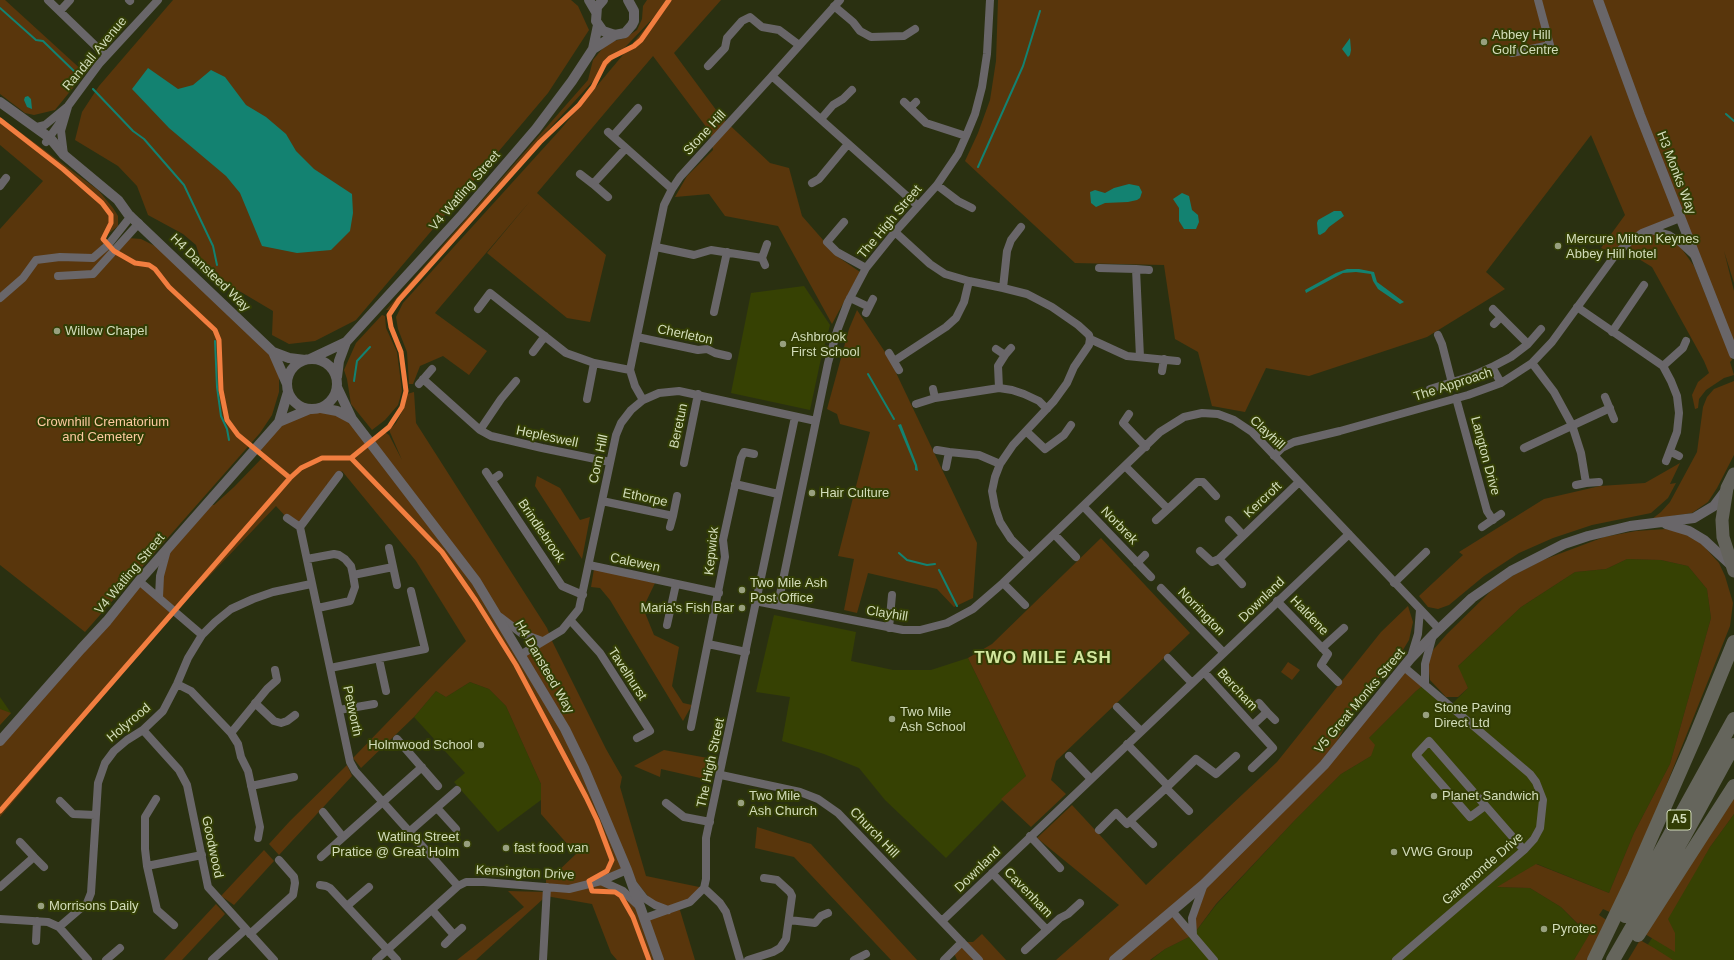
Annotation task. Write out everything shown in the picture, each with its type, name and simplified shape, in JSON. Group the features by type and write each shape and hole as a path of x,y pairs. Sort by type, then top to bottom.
{"highway":[{"path":"1594,960 1633,879 1693,742 1734,642"},
{"name":"A5","path":"1599,960 1646,880 1734,719"},
{"name":"A5","path":"1613,960 1685,835 1734,745"},
{"path":"1622,960 1734,786"}],"main road":[{"path":"1731,478 1722,520 1723,538 1733,568"}],"street":[{"path":"48,0 106,56"},
{"path":"60,11 70,0"},
{"name":"Randall Avenue","path":"37,127 45,125 62,115 106,56 158,0"},
{"path":"589,0 596,12 598,25 607,33 615,35"},
{"path":"596,12 603,0"},
{"path":"628,0 634,11"},
{"path":"634,11 640,0"},
{"name":"The High Street","path":"778,604 828,363 837,331 850,298 866,268 895,232 937,185 958,154 975,114 982,87 987,54 990,0"},
{"path":"1512,53 1550,45 1538,0"},
{"name":"H3 Monks Way","path":"1598,0 1640,115 1734,354"},
{"path":"837,3 860,31 871,37 904,36 915,29"},
{"name":"Stone Hill","path":"630,370 664,206 672,189 680,177 837,3"},
{"name":"V4 Watling Street","path":"593,49 615,35 625,33 632,26 634,21 634,11"},
{"path":"708,66 725,48 727,38 742,21 750,17 762,27 779,30 799,45"},
{"name":"V4 Watling Street","path":"336,377 339,361 346,342 462,215 536,129 572,81 593,49 598,25"},
{"path":"772,76 918,206"},
{"path":"820,120 833,105 843,99 852,90"},
{"name":"H4 Dansteed Way","path":"0,102 37,127 66,165 113,205 139,223 273,352 289,358 308,359"},
{"path":"910,104 926,123 966,136"},
{"path":"638,108 611,134 672,189"},
{"name":"H4 Dansteed Way","path":"0,110 46,138 118,200 129,215"},
{"path":"46,138 62,115"},
{"path":"62,115 61,131 64,155"},
{"path":"812,184 848,144"},
{"path":"593,184 626,148"},
{"path":"580,174 608,197"},
{"path":"0,186 6,178"},
{"path":"937,185 958,201 972,208"},
{"path":"0,298 23,278 36,260 60,256 93,258 108,245 129,215"},
{"name":"The Approach","path":"1274,456 1282,448 1294,442 1340,432 1456,398 1501,382 1532,363 1552,342 1616,254 1629,242 1642,233 1680,218"},
{"path":"844,222 827,242 840,254 866,268"},
{"path":"58,276 93,274 139,223"},
{"path":"1003,288 1007,251 1011,240 1021,227"},
{"path":"1651,230 1669,235 1681,243 1696,257"},
{"path":"895,232 930,264 945,274 1027,294 1052,307 1078,325 1089,335 1090,339 1127,356 1140,356 1177,361"},
{"path":"656,246 694,255 711,250 727,252 763,262 767,244"},
{"path":"714,312 727,252"},
{"path":"1098,268 1149,270"},
{"path":"1136,269 1140,356"},
{"path":"894,361 946,327 956,318 964,302 969,281"},
{"path":"1612,332 1635,300 1644,284"},
{"path":"478,309 488,291 566,353 594,363 630,370 635,386 643,400"},
{"path":"850,298 867,310 873,298"},
{"path":"1577,307 1663,366 1677,396 1679,413 1677,432 1666,461"},
{"path":"1493,309 1528,344"},
{"path":"1494,324 1501,317"},
{"path":"1430,389 1452,383 1492,367 1528,344 1541,329"},
{"path":"1438,335 1446,343 1452,383"},
{"path":"533,352 545,336"},
{"name":"Cherleton","path":"637,337 698,350 707,349 715,353 728,356"},
{"path":"1029,557 1011,539 1000,522 992,491 995,477 1000,464 1013,445 1047,409 1067,383 1074,367 1090,339"},
{"path":"1663,366 1683,348 1686,341"},
{"name":"V4 Watling Street","path":"308,359 346,342"},
{"path":"998,388 998,366 1011,348"},
{"path":"996,349 1005,355"},
{"name":"H4 Dansteed Way","path":"273,352 287,388"},
{"path":"889,353 899,370"},
{"path":"308,359 319,359 327,363 333,369 336,377 337,388 332,400 321,408 310,409 296,404 287,388 288,376 292,369 297,363 308,359"},
{"path":"1162,371 1164,359"},
{"path":"587,399 594,363"},
{"path":"1532,363 1554,392 1572,425 1581,453 1586,483"},
{"path":"1492,367 1501,382"},
{"name":"Hepleswell","path":"432,369 421,382 480,430 491,436 610,462"},
{"path":"480,430 501,399 516,381"},
{"name":"V4 Watling Street","path":"279,422 287,388"},
{"name":"H4 Dansteed Way","path":"337,388 352,419 476,581 500,617 565,729 593,789 627,870 659,960"},
{"path":"916,404 934,394 998,388 1024,394 1039,401 1047,409"},
{"name":"Corn Hill","path":"522,654 562,630 571,622 579,609 616,436 621,423 631,410 643,400 659,393 679,391 816,421"},
{"name":"Beretun","path":"684,463 698,394"},
{"path":"1604,397 1614,418"},
{"name":"Langton Drive","path":"1456,398 1487,511 1493,520"},
{"name":"H4 Dansteed Way","path":"321,408 337,411 352,419"},
{"path":"1524,448 1533,438 1572,425 1610,408"},
{"name":"V4 Watling Street","path":"0,741 107,621 139,581 168,550 264,438 279,422 310,409"},
{"name":"Clayhill","path":"778,604 904,630 920,630 947,623 973,609 1146,447 1160,432 1184,417 1202,413 1218,414 1234,420 1252,432 1420,610 1436,632"},
{"path":"1129,414 1120,420 1146,447"},
{"name":"The High Street","path":"704,888 706,879 706,838 721,775 755,612 755,601 795,417"},
{"path":"1026,431 1045,449 1064,436 1071,426"},
{"path":"937,450 979,455 1000,464"},
{"name":"Kepwick","path":"692,727 719,592 725,557 723,540 735,484 741,458 744,452 754,454"},
{"path":"946,468 949,452"},
{"path":"1670,452 1679,456"},
{"path":"1125,466 1168,509"},
{"name":"Brindlebrook","path":"486,472 562,586 583,595"},
{"path":"287,518 300,527 339,475"},
{"path":"492,480 499,475"},
{"name":"V5 Great Monks Street","path":"1114,960 1173,912 1204,884 1324,765 1407,663 1436,632 1472,598 1511,571 1537,556 1564,544 1588,536 1635,525 1694,518 1704,514 1714,506 1731,478"},
{"path":"1156,520 1197,482 1203,482 1216,496"},
{"name":"Kercroft","path":"1219,559 1299,482"},
{"path":"1576,485 1599,482"},
{"path":"735,484 778,494"},
{"path":"673,516 677,496"},
{"name":"Ethorpe","path":"602,501 673,516 670,527"},
{"name":"Norbrek","path":"1083,506 1151,577"},
{"path":"1482,527 1502,514"},
{"name":"Kercroft","path":"1229,520 1243,535"},
{"name":"V5 Great Monks Street","path":"1662,523 1689,531 1704,540 1733,568"},
{"name":"Petworth","path":"300,527 350,762 355,771 458,886"},
{"path":"1054,534 1076,557"},
{"name":"Downland","path":"942,921 1349,534"},
{"path":"389,548 397,585"},
{"path":"159,598 160,576 168,550"},
{"path":"1200,551 1212,562 1219,559 1242,584"},
{"path":"1394,583 1426,552"},
{"path":"307,559 334,554 345,559 351,566 355,587 350,601 318,608"},
{"name":"Norbrek","path":"1137,563 1145,555"},
{"name":"Calewen","path":"589,565 719,592"},
{"path":"353,575 393,567"},
{"path":"139,581 202,635"},
{"path":"1003,582 1025,605"},
{"name":"Holyrood","path":"59,927 87,903 91,893 98,783 104,763 114,751 127,740 144,730 163,711 188,658 202,635 231,609 253,598 311,584"},
{"name":"Calewen","path":"667,625 676,584"},
{"name":"Norrington","path":"1161,588 1224,653"},
{"path":"330,668 425,649 411,591"},
{"path":"889,628 892,595"},
{"path":"755,601 778,604"},
{"name":"Haldene","path":"1277,601 1328,654 1321,665 1338,682"},
{"path":"1407,663 1418,634 1420,610"},
{"path":"500,617 521,633 542,641"},
{"name":"Tavelhurst","path":"571,622 600,653 650,731 637,738"},
{"name":"Haldene","path":"1322,648 1344,628"},
{"path":"1425,684 1425,664 1436,632"},
{"path":"708,644 746,652"},
{"path":"379,658 386,691"},
{"path":"1168,658 1192,683"},
{"name":"Garamonde Drive","path":"1396,960 1524,850 1534,839 1540,828 1543,800 1536,782 1524,770 1454,711 1425,684 1407,663"},
{"path":"231,733 255,703 277,680 275,670"},
{"name":"Bercham","path":"1204,672 1273,748 1252,768"},
{"path":"177,684 190,691 231,733 238,744 251,786 260,827 258,838"},
{"path":"255,703 274,721 281,723 287,721 295,715"},
{"name":"Bercham","path":"1260,703 1275,720"},
{"path":"339,710 374,704"},
{"path":"1117,707 1141,731"},
{"name":"Bercham","path":"1253,725 1267,712"},
{"name":"Goodwood","path":"144,730 179,770 187,785 208,887 274,960"},
{"path":"398,739 438,786"},
{"path":"1485,806 1470,817 1416,755 1430,741 1524,850"},
{"path":"1127,744 1188,811"},
{"path":"1069,756 1091,779"},
{"path":"1098,830 1116,813 1127,824 1130,822 1196,759 1216,774 1236,756"},
{"path":"321,857 422,767"},
{"name":"Church Hill","path":"721,775 800,792 818,799 838,813 980,960"},
{"path":"251,786 294,777"},
{"path":"409,832 457,790"},
{"path":"156,799 145,817 144,849 156,910 174,925"},
{"path":"60,801 73,814 95,815"},
{"path":"666,803 684,817 710,822"},
{"path":"437,808 456,829"},
{"path":"323,812 343,837"},
{"path":"1130,822 1153,844"},
{"path":"1030,836 1060,868"},
{"path":"20,842 44,867"},
{"path":"147,866 202,855"},
{"path":"0,887 34,857"},
{"path":"212,960 293,895 295,883 294,877 279,860"},
{"name":"Kensington Drive","path":"376,960 458,886 466,882 484,882 569,889 601,881 627,870"},
{"name":"Cavenham","path":"992,873 1047,930"},
{"path":"748,960 773,952 780,948 786,939 792,896 790,892 777,880 764,878"},
{"path":"601,881 623,891 641,908"},
{"path":"631,881 644,898 655,905 668,910"},
{"path":"1193,935 1192,918 1204,884"},
{"path":"320,885 330,888 396,960"},
{"path":"347,906 369,887"},
{"path":"543,960 547,887"},
{"path":"645,918 690,902 704,888 720,903 726,912 740,960"},
{"name":"Cavenham","path":"1025,950 1080,903"},
{"path":"432,910 454,935"},
{"path":"1173,912 1214,960"},
{"path":"789,920 815,923 821,916 828,913"},
{"path":"0,919 48,922 59,927 88,960"},
{"path":"36,941 37,921"},
{"path":"445,944 462,928"},
{"path":"944,960 962,942"},
{"path":"106,960 120,948"},
{"path":"854,960 866,954"}],"shaded area":[{"name":"Ashbrook First School","path":"804,286 830,325 810,410 731,393 751,293"},
{"path":"1627,559 1661,560 1688,566 1707,589 1711,618 1670,764 1634,833 1609,893 1537,864 1498,887 1530,888 1561,907 1589,936 1574,960 1151,960 1165,949 1193,935 1216,905 1294,821 1341,774 1371,756 1369,738 1416,691 1425,684 1450,706 1468,688 1457,667 1521,607 1575,572 1606,569"},
{"name":"Two Mile Ash School","path":"774,615 856,632 851,661 893,670 931,670 968,658 1026,776 946,858 885,800 859,768 824,754 782,741 790,697 756,692"},
{"name":"Holmwood School","path":"470,682 489,689 506,706 541,784 541,800 498,832 454,782 465,773 414,717 436,691 446,697"},
{"path":"0,697 11,713 0,725"},
{"path":"1734,814 1734,960 1638,960 1710,847"}],"green space":[{"path":"0,0 5,0 85,73 55,110 34,115 25,113 0,94"},
{"path":"173,0 571,0 578,6 589,30 548,93 356,320 315,341 289,344 272,335 273,311 241,292 225,286 201,261 196,245 183,234 148,215 137,186 118,166 75,140 82,112 99,86"},
{"path":"647,0 721,0 674,53 722,118 770,163 789,168 802,216 838,257 860,272 832,324 778,226 725,216 709,194 675,197 687,176 713,150 710,132 653,56 537,193 606,255 590,322 567,318 487,253 531,200 435,313 487,351 469,375 443,356 420,366 413,384 409,384 407,352 398,329 396,317 403,303 560,130 658,13 539,140 397,299 389,310 386,310 588,80 593,60 607,43 625,38 637,30 642,19 643,6"},
{"name":"Abbey Hill Golf Centre","path":"998,0 1734,0 1734,283 1724,251 1734,291 1734,343 1680,218 1651,230 1616,254 1601,248 1625,215 1591,135 1486,272 1505,289 1427,337 1309,376 1266,368 1245,412 1212,406 1198,352 1175,339 1164,265 1075,263 965,161 978,133 990,100 996,61"},
{"name":"Crownhill Crematorium and Cemetery","path":"0,117 98,190 113,208 118,216 118,226 103,238 108,245 101,244 114,251 128,238 141,239 161,249 264,347 276,364 279,377 279,392 272,415 260,433 85,632 0,565 0,229 43,181 0,145"},
{"path":"1655,234 1668,237 1679,245 1694,266 1732,360 1730,362 1734,375 1724,378 1706,390 1699,399 1698,408 1695,409 1692,395 1698,382 1709,373 1704,361 1652,267 1634,256 1629,246 1647,236"},
{"path":"857,310 889,358 977,543 973,598 954,607 937,589 868,573 857,613 844,610 854,559 838,556 870,432 840,424 837,414 827,409 849,329"},
{"path":"382,315 385,316 386,328 397,352 402,391 398,405 385,420 372,430 351,404 344,370 356,343"},
{"path":"1734,381 1734,455 1717,488 1708,502 1692,513 1652,519 1670,502 1697,452 1703,407 1707,397 1714,389"},
{"path":"414,392 416,423 547,628 552,641 606,749 622,777 620,787 646,876 704,888 679,907 695,960 617,960 611,953 592,904 546,896 546,875 554,875 576,854 541,814 541,784 506,706 489,689 470,682 446,697 436,691 414,717 361,768 353,758 466,641 416,561 342,471 328,490 326,481 327,487 300,527 287,518 276,506 175,612 0,817 0,743 139,581 159,597 168,550 207,504 214,505 265,455 255,447 279,422 310,409 337,411 371,441 383,431 389,435 402,460 389,430 396,423 404,408 407,394","holes":["501,619 534,646 522,654","627,870 655,905 667,910 645,918 641,908 602,881"]},
{"path":"1680,463 1670,484 1676,483 1668,498 1651,513 1592,525 1553,538 1519,553 1484,576 1449,605 1438,609 1428,607 1419,596 1463,555 1459,552 1544,499 1600,486 1645,483"},
{"path":"537,476 560,488 580,520 590,517 582,559 535,486"},
{"path":"1666,529 1687,534 1701,543 1719,563 1725,576 1733,603 1730,626 1660,801 1612,913 1603,909 1599,915 1608,921 1588,960 1574,960 1589,935 1561,907 1530,888 1497,887 1536,864 1609,893 1634,833 1670,764 1711,618 1707,589 1688,566 1661,560 1627,559 1606,569 1575,572 1521,607 1458,666 1468,688 1458,697 1446,697 1430,680 1428,664 1433,650 1447,634 1494,588 1514,575 1543,560 1604,537 1636,531"},
{"path":"1101,538 1190,633 1056,761 1051,780 1066,794 1031,827 1001,799 1026,776 968,658 992,644"},
{"path":"594,569 655,583 643,608 654,635 679,647 672,686 683,703 692,705 683,721 610,600 600,588 591,587"},
{"path":"1408,606 1413,622 1409,640 1398,658 1365,692 1346,718 1348,722 1325,762 1404,667 1425,684 1416,691 1369,738 1375,745 1371,756 1341,774 1294,821 1216,904 1193,935 1165,949 1150,960 1056,960 1119,905 1037,838 1072,805 1146,885 1277,762 1381,632","holes":["1204,885 1196,904 1193,934 1173,912"]},
{"path":"1288,662 1300,670 1292,680 1281,672"},
{"path":"0,709 11,713 0,725"},
{"path":"664,750 713,759 709,780 661,769 660,777 634,766"},
{"path":"347,765 352,776 279,855 269,844 290,821"},
{"path":"1734,796 1734,814 1710,847 1668,919 1675,933 1675,952 1645,934"},
{"path":"757,827 811,844 917,960 891,960 794,857 755,848"},
{"path":"264,850 274,861 234,905 221,896"},
{"path":"508,891 544,892 543,899 476,960 457,960 524,907"},
{"path":"216,904 225,914 182,960 164,960"},
{"path":"982,934 1006,960 957,960 953,951 962,942 973,942"},
{"path":"1640,940 1654,948 1673,960 1628,960"}],"water":[{"path":"1350,38 1351,50 1348,57 1342,49"},
{"path":"148,68 178,89 193,85 211,70 225,77 246,105 266,117 286,134 296,151 314,169 352,194 353,213 350,231 331,250 297,253 262,246 240,193 226,176 169,128 132,89"},
{"path":"28,96 31,99 32,109 27,107 24,100 25,97"},
{"path":"1129,184 1139,186 1142,192 1140,198 1137,200 1105,203 1096,207 1091,203 1090,192 1095,190 1105,193 1114,188"},
{"path":"1182,193 1189,196 1192,210 1198,215 1199,222 1196,229 1184,229 1179,221 1179,208 1173,199"},
{"path":"1334,211 1341,211 1344,216 1329,227 1325,232 1320,235 1318,234 1318,220"},
{"path":"1347,269 1359,269 1374,272 1377,282 1404,302 1400,304 1378,289 1371,274 1356,272 1343,273 1306,293 1305,290 1336,273"},
{"path":"901,424 918,471 915,470 915,466 898,425"}],"waterway":[{"path":"0,8 36,40 43,41 77,74"},
{"path":"978,167 1023,66 1040,11"},
{"path":"93,89 133,131 144,139 184,185 213,246 217,265"},
{"path":"1726,114 1734,121"},
{"path":"215,341 217,387 221,416 227,429 229,440"},
{"path":"354,381 357,361 370,347"},
{"path":"868,374 894,419"},
{"path":"899,553 907,560 927,565 935,564"},
{"path":"939,570 957,606"}],"cycle path":[{"path":"351,458 389,427 402,407 406,391 401,352 391,327 389,315 399,300 540,142 579,105 593,87 605,63 610,58 634,46 641,40 669,0"},
{"path":"0,120 63,169 102,203 111,215 111,223 103,239 114,251 135,263 149,265 155,269 169,287 215,330 219,340 221,390 227,420 238,435 290,478"},
{"path":"0,811 290,478 301,468 322,458 351,458 442,552 476,601 516,665 586,797 597,820 612,860 607,871 589,881 592,891 615,892 621,896 633,917 649,960"}],"place":[{"name":"Abbey Hill Golf Centre","path":"1484,42"},
{"name":"Mercure Milton Keynes Abbey Hill hotel","path":"1558,246"},
{"name":"Willow Chapel","path":"57,331"},
{"name":"Ashbrook First School","path":"783,344"},
{"name":"Hair Culture","path":"812,493"},
{"name":"Two Mile Ash Post Office","path":"742,590"},
{"name":"Maria's Fish Bar","path":"742,608"},
{"name":"Stone Paving Direct Ltd","path":"1426,715"},
{"name":"Two Mile Ash School","path":"892,719"},
{"name":"Holmwood School","path":"481,745"},
{"name":"Planet Sandwich","path":"1434,796"},
{"name":"Two Mile Ash Church","path":"741,803"},
{"name":"Watling Street Pratice @ Great Holm","path":"467,844"},
{"name":"fast food van","path":"506,848"},
{"name":"VWG Group","path":"1394,852"},
{"name":"Morrisons Daily","path":"41,906"},
{"name":"Pyrotec","path":"1544,929"}],"district":[{"name":"TWO MILE ASH","path":"1043,658"}]}
